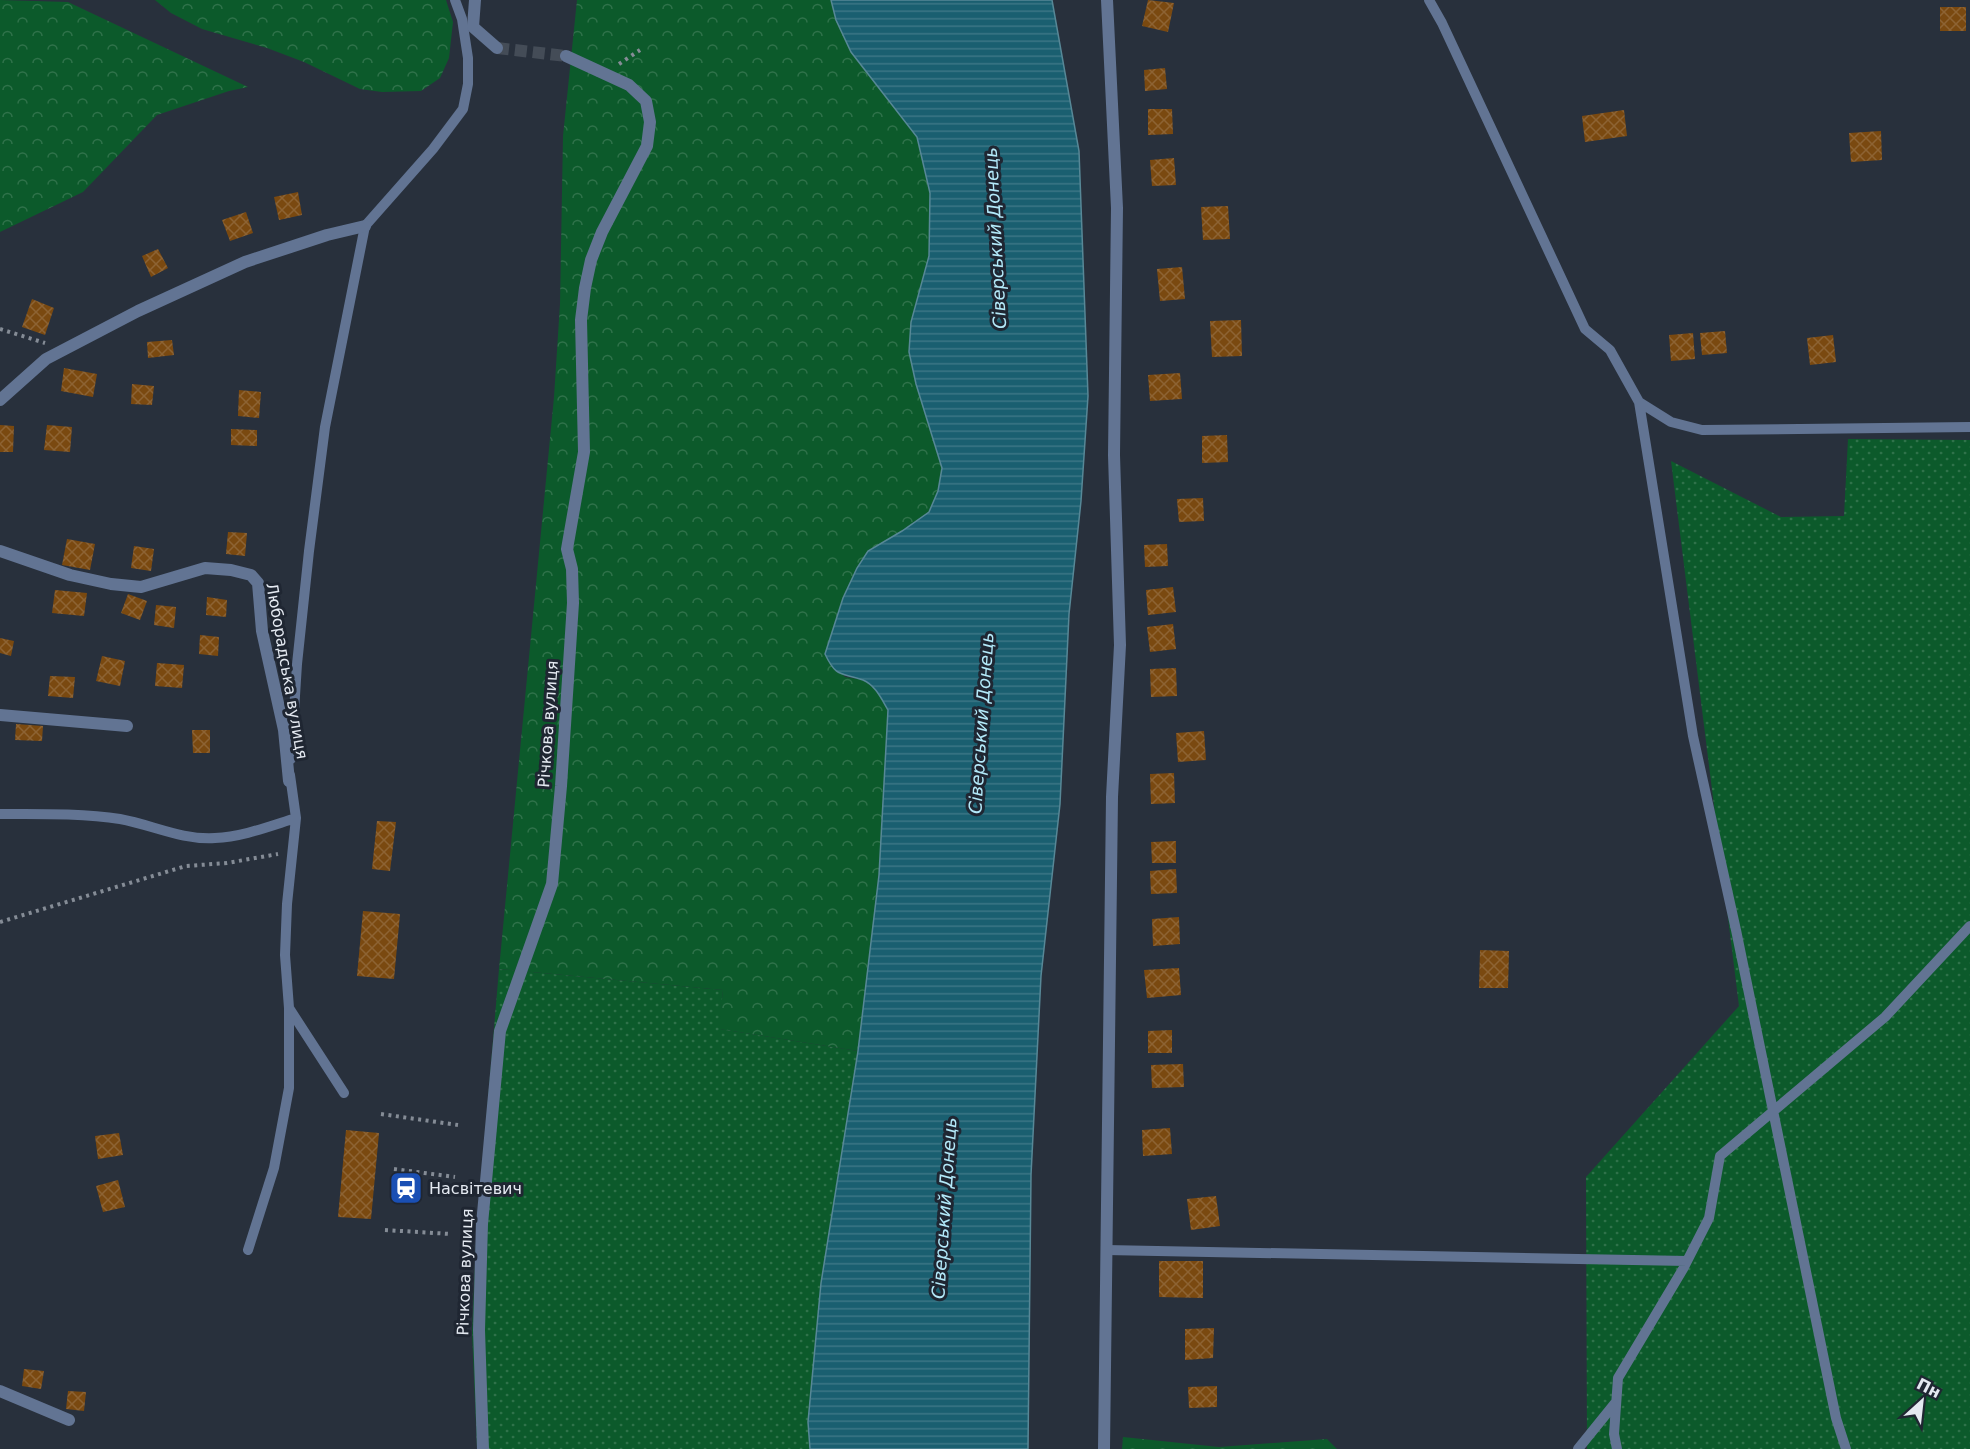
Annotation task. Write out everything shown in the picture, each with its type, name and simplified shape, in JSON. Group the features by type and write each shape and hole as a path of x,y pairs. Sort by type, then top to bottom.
{"street":[{"path":"475,0 473,27 497,48"},
{"path":"1104,1449 1112,797 1120,645 1114,455 1117,208 1107,0"},
{"name":"Річкова вулиця","path":"483,1449 479,1330 482,1224 500,1031 552,884 573,603 572,569 567,549 584,452 581,320 585,288 591,260 602,232 647,146 650,122 646,101 629,85 566,56"},
{"path":"0,400 46,359 138,311 245,262 327,235 365,226"},
{"name":"Люборадська вулиця","path":"0,551 70,575 111,584 141,587 205,568 231,570 251,575 258,583 262,631 284,730 289,781"},
{"path":"0,715 127,726"},
{"path":"0,1391 69,1420"}],"lane":[{"path":"248,1250 274,1168 289,1088 289,1008 285,955 287,904 296,818 289,781 297,664 325,427 365,226 433,149 463,109 468,84 468,58 462,19 455,0"},
{"path":"1429,0 1442,23 1585,329 1610,350 1639,402 1693,736 1736,930 1836,1418 1846,1449"},
{"path":"1639,402 1671,422 1702,430 1970,427"},
{"path":"0,814 52,814 120,819 166,833 216,838 296,818"},
{"path":"1617,1449 1614,1434 1618,1378 1687,1261 1709,1218 1720,1156 1885,1017 1970,926"},
{"path":"289,1008 344,1093"},
{"path":"1106,1250 1687,1261"},
{"path":"1578,1449 1617,1402"}],"path":[{"path":"607,74 640,50"},
{"path":"0,329 66,348"},
{"path":"0,922 186,866 227,863 292,852"},
{"path":"381,1114 458,1125"},
{"path":"394,1169 455,1177"},
{"path":"385,1230 451,1234"}],"green space":[{"path":"0,0 68,2 248,87 157,115 83,192 0,232"},
{"path":"155,0 446,0 453,22 449,58 440,78 421,91 382,92 360,89 304,62 267,48 202,29 171,13"},
{"path":"577,0 831,0 836,20 917,137 930,193 929,256 911,322 916,384 942,468 938,491 929,512 868,551 843,598 825,654 845,677 864,680 877,691 888,710 879,875 858,1051 719,1029 723,990 499,969 554,397 560,304 563,136"},
{"path":"1848,439 1970,440 1970,1449 1587,1449 1586,1177 1739,1006 1671,461 1781,517 1844,516"},
{"path":"499,969 723,990 720,1029 858,1051 821,1283 808,1422 810,1449 477,1449 472,1333 476,1242"},
{"path":"1123,1437 1219,1447 1327,1439 1337,1449 1122,1449"}],"water":[{"name":"Сіверський Донець","path":"831,0 1052,0 1079,151 1088,396 1081,501 1069,614 1060,804 1041,976 1031,1175 1028,1449 810,1449 808,1422 821,1283 858,1051 879,875 888,710 871,685 836,671 825,654 843,598 857,568 868,551 929,512 938,491 942,468 916,384 909,352 911,322 929,256 930,193 917,137 851,52 836,20"}],"building":[{"path":"1148,0 1174,3 1168,32 1142,26"},
{"path":"1940,7 1966,7 1966,31 1940,31"},
{"path":"1165,68 1167,89 1145,91 1144,70"},
{"path":"1148,109 1172,109 1173,134 1148,135"},
{"path":"1624,110 1627,136 1585,142 1582,116"},
{"path":"1881,131 1882,160 1851,162 1849,133"},
{"path":"1174,158 1176,185 1152,186 1150,160"},
{"path":"298,192 302,215 279,220 274,197"},
{"path":"1228,206 1230,239 1203,240 1201,207"},
{"path":"246,212 253,233 230,241 222,220"},
{"path":"158,249 168,268 151,277 142,256"},
{"path":"1182,267 1185,299 1160,301 1157,269"},
{"path":"32,299 54,308 45,335 22,327"},
{"path":"1241,320 1242,356 1212,357 1210,321"},
{"path":"1725,331 1727,353 1702,355 1700,333"},
{"path":"1693,333 1695,359 1671,361 1669,335"},
{"path":"1833,335 1836,362 1810,365 1807,338"},
{"path":"172,340 174,355 148,358 147,342"},
{"path":"64,368 97,374 93,397 61,391"},
{"path":"1180,373 1182,399 1150,401 1148,375"},
{"path":"132,384 154,386 152,405 131,404"},
{"path":"239,390 261,392 259,418 238,416"},
{"path":"0,425 14,426 13,452 0,452"},
{"path":"47,425 72,427 70,452 44,450"},
{"path":"231,429 257,430 257,446 231,445"},
{"path":"1227,435 1228,462 1202,463 1202,436"},
{"path":"1203,498 1204,521 1179,522 1177,499"},
{"path":"228,532 247,533 245,556 226,554"},
{"path":"67,539 95,544 90,570 62,565"},
{"path":"1167,544 1168,566 1145,567 1144,545"},
{"path":"134,546 154,549 151,571 131,568"},
{"path":"1173,587 1176,612 1148,615 1146,590"},
{"path":"55,590 87,593 84,616 52,613"},
{"path":"128,594 147,601 140,620 121,613"},
{"path":"207,597 227,600 226,617 206,615"},
{"path":"156,605 176,607 174,628 154,625"},
{"path":"1173,624 1176,649 1150,652 1147,627"},
{"path":"200,635 219,637 218,656 199,654"},
{"path":"0,638 14,641 11,656 0,653"},
{"path":"102,656 125,661 120,686 96,681"},
{"path":"157,663 184,665 182,688 155,686"},
{"path":"1176,668 1177,696 1151,697 1150,669"},
{"path":"50,676 75,677 73,698 48,696"},
{"path":"16,724 43,726 42,741 15,740"},
{"path":"192,730 210,730 210,753 193,753"},
{"path":"1204,731 1206,760 1178,762 1176,733"},
{"path":"1174,773 1175,803 1151,804 1150,774"},
{"path":"377,821 396,822 390,871 372,869"},
{"path":"1176,841 1176,863 1152,863 1151,842"},
{"path":"1176,869 1177,893 1151,894 1150,871"},
{"path":"363,911 400,914 394,979 357,976"},
{"path":"1179,917 1180,944 1153,946 1152,919"},
{"path":"1480,950 1509,951 1508,988 1479,988"},
{"path":"1179,968 1181,995 1147,998 1144,970"},
{"path":"1172,1030 1172,1053 1148,1053 1148,1031"},
{"path":"1183,1064 1184,1087 1152,1088 1151,1065"},
{"path":"1170,1128 1172,1154 1143,1156 1142,1130"},
{"path":"346,1130 379,1133 371,1219 338,1217"},
{"path":"119,1133 123,1155 98,1159 95,1136"},
{"path":"118,1180 125,1207 103,1212 96,1186"},
{"path":"1216,1196 1220,1226 1191,1230 1187,1199"},
{"path":"1159,1261 1203,1261 1203,1298 1159,1297"},
{"path":"1214,1328 1213,1358 1185,1360 1185,1329"},
{"path":"24,1369 44,1371 41,1389 22,1386"},
{"path":"1217,1386 1217,1407 1189,1408 1188,1387"},
{"path":"68,1391 86,1392 84,1411 66,1409"}],"tunnel":[{"path":"497,48 566,56"}],"place":[{"name":"Насвітевич","path":"406,1188"}]}
